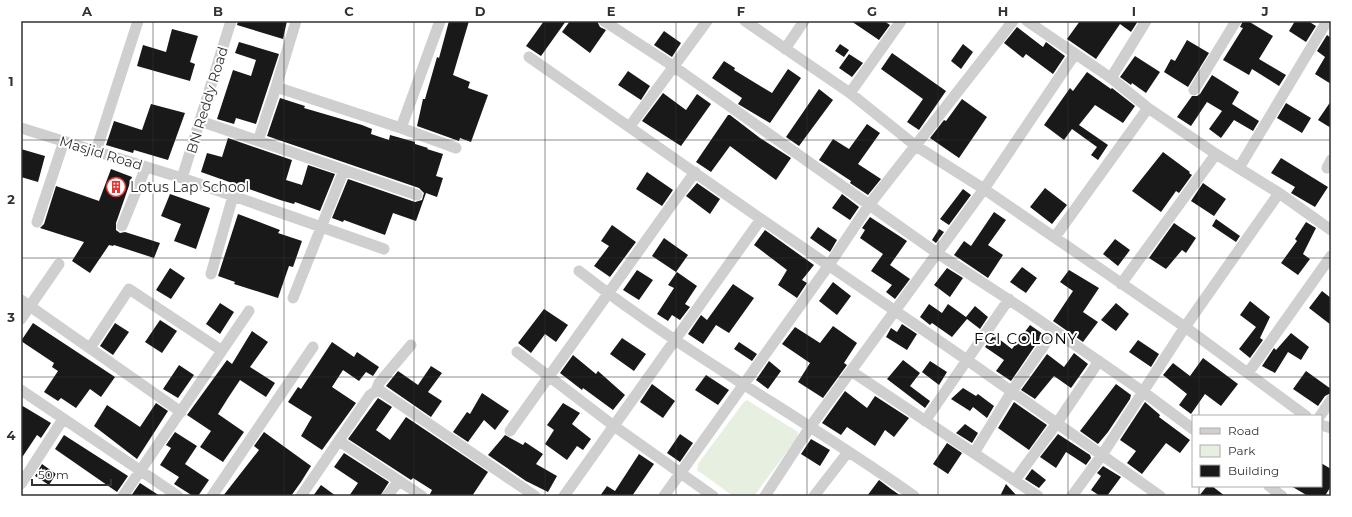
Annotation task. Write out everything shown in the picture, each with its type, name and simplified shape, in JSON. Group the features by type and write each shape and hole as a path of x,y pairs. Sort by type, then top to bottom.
{"street":[{"path":"96,151 138,21"},
{"name":"BN Reddy Road","path":"182,178 231,21"},
{"path":"258,141 296,21"},
{"path":"401,128 440,21"},
{"path":"604,21 673,66 937,253 1009,299 1142,391 1192,428"},
{"path":"630,126 707,21"},
{"path":"745,21 850,93 916,146 984,189 1055,237 1185,327 1305,415"},
{"path":"785,49 804,21"},
{"path":"850,93 901,21"},
{"path":"664,496 829,265 869,205 1013,21"},
{"path":"1027,21 1111,78 1148,108 1216,154 1279,193 1331,230"},
{"path":"1111,78 1146,21"},
{"path":"1194,90 1236,21"},
{"path":"1239,168 1327,21"},
{"path":"765,496 810,427 984,189 1075,54"},
{"path":"529,56 761,219 1012,391 1160,496"},
{"path":"276,87 401,128 456,148"},
{"path":"1055,237 1148,108"},
{"path":"200,121 417,195"},
{"name":"Masjid Road","path":"21,128 182,178 384,249"},
{"path":"37,222 64,141"},
{"path":"1121,284 1216,154"},
{"path":"122,226 146,167"},
{"path":"293,298 344,170"},
{"path":"510,431 695,172"},
{"path":"1072,496 1102,455 1142,391 1185,327 1279,193"},
{"path":"210,274 233,196"},
{"path":"564,496 761,219"},
{"path":"1248,373 1331,256"},
{"path":"21,319 25,303 59,264"},
{"path":"579,270 674,341 848,452 898,492 914,496"},
{"path":"90,348 129,289 221,350"},
{"path":"925,421 1009,299"},
{"path":"25,303 181,412"},
{"path":"123,496 249,311"},
{"path":"974,453 1012,391 1054,331"},
{"path":"302,496 370,396 376,391 379,383 411,345"},
{"path":"212,496 313,347"},
{"path":"517,352 614,426 713,496"},
{"path":"1014,480 1058,424 1098,361"},
{"path":"851,371 1038,496"},
{"path":"21,390 178,496"},
{"path":"376,391 382,392 535,496"},
{"path":"1321,415 1331,400"},
{"path":"21,484 63,419"},
{"path":"340,441 422,496"},
{"path":"814,496 848,452"},
{"path":"387,496 398,480"},
{"path":"1270,487 1282,496"}],"green space":[{"path":"747,400 798,432 797,438 754,496 733,496 697,470 698,464 743,403"}],"building":[{"path":"238,21 287,21 283,39 237,25"},
{"path":"449,21 469,21 453,75 470,82 468,88 488,95 471,142 460,138 459,141 417,126 423,99 425,99 437,57 439,58"},
{"path":"544,21 566,21 541,56 526,46"},
{"path":"570,21 597,21 600,27 606,30 590,53 562,32"},
{"path":"851,21 884,21 890,25 879,40"},
{"path":"1080,21 1138,21 1131,32 1120,24 1096,59 1067,39"},
{"path":"1243,21 1248,21 1273,36 1259,59 1286,75 1279,86 1252,69 1249,75 1223,60 1243,28 1240,27"},
{"path":"1295,21 1308,21 1316,26 1306,42 1289,31"},
{"path":"1017,27 1043,47 1046,42 1065,56 1053,74 1026,54 1023,58 1004,43"},
{"path":"172,29 198,36 190,62 195,64 190,81 137,66 143,45 166,52"},
{"path":"664,31 681,43 672,57 654,45"},
{"path":"1327,35 1331,38 1331,84 1315,74 1325,57 1317,51"},
{"path":"1187,40 1209,53 1188,87 1164,72 1171,59 1175,61"},
{"path":"239,42 279,54 256,124 236,118 234,124 217,119 233,70 251,76 256,60 235,53"},
{"path":"840,44 849,50 844,57 835,51"},
{"path":"963,44 973,52 961,69 951,61"},
{"path":"892,53 946,91 919,130 907,122 923,99 881,69"},
{"path":"849,54 863,63 852,77 839,68"},
{"path":"1135,56 1160,72 1146,93 1120,77"},
{"path":"724,61 735,68 734,70 772,93 788,69 801,78 770,123 738,104 742,98 712,78"},
{"path":"628,71 650,86 641,100 618,85"},
{"path":"1087,72 1111,89 1112,88 1135,106 1123,123 1095,105 1079,125 1108,145 1098,160 1091,155 1097,147 1072,129 1064,140 1044,125 1070,88 1073,91"},
{"path":"1212,75 1239,92 1232,104 1259,121 1253,131 1234,120 1221,138 1209,129 1222,111 1207,102 1191,126 1177,117 1192,96 1197,96 1200,94"},
{"path":"819,89 833,100 799,146 786,137"},
{"path":"663,93 686,110 697,94 711,104 681,146 642,121"},
{"path":"280,98 305,106 304,108 362,125 372,129 371,134 389,140 390,135 415,142 415,144 443,154 436,176 443,178 437,197 426,193 416,221 393,213 385,235 344,220 343,222 332,218 348,179 415,202 422,200 424,193 419,188 267,136"},
{"path":"962,99 987,117 959,158 930,138 944,120 946,121"},
{"path":"1331,101 1331,128 1318,120"},
{"path":"1286,103 1311,118 1302,133 1277,118"},
{"path":"151,104 185,113 168,160 134,150 133,153 106,145 114,121 142,130"},
{"path":"728,115 791,158 776,180 730,146 711,172 696,162"},
{"path":"867,124 880,133 858,164 881,179 868,195 850,183 851,181 819,160 833,139 849,149"},
{"path":"228,138 292,160 286,180 302,185 308,165 335,174 320,211 295,202 294,204 280,200 201,172 207,153 222,157"},
{"path":"21,149 45,156 38,182 21,177"},
{"path":"1163,152 1192,175 1179,193 1176,191 1161,212 1132,191"},
{"path":"1281,158 1328,187 1315,207 1291,193 1295,187 1271,173"},
{"path":"111,169 132,177 116,223 116,230 120,233 125,232 160,243 154,258 114,245 109,245 90,273 72,261 84,242 40,228 44,224 56,186 99,201"},
{"path":"647,172 673,190 662,206 636,189"},
{"path":"697,183 720,199 710,214 686,196"},
{"path":"1203,183 1226,199 1214,216 1191,201"},
{"path":"1045,188 1067,205 1052,224 1030,207"},
{"path":"963,189 971,195 949,225 940,219"},
{"path":"170,194 210,208 196,249 174,241 181,224 161,216"},
{"path":"842,194 859,207 850,220 832,208"},
{"path":"994,212 1006,220 988,245 1003,255 988,278 954,255 964,241 971,246"},
{"path":"238,214 280,230 278,233 302,241 293,267 289,266 278,298 234,284 235,282 218,276"},
{"path":"870,217 907,241 890,265 910,279 895,299 886,292 892,285 871,271 883,254 860,238 865,230 862,228"},
{"path":"1216,219 1240,236 1236,242 1212,226"},
{"path":"1306,222 1316,228 1303,254 1310,259 1298,275 1281,263 1297,241 1295,239"},
{"path":"1174,223 1196,238 1186,253 1182,250 1166,269 1149,258"},
{"path":"612,225 636,242 610,277 594,266 609,246 601,241"},
{"path":"818,227 837,240 830,252 810,238"},
{"path":"939,229 944,232 936,243 932,240"},
{"path":"765,230 814,265 802,280 807,283 797,298 778,285 787,270 754,245"},
{"path":"664,238 688,255 676,272 652,256"},
{"path":"1115,239 1130,250 1118,266 1103,254"},
{"path":"1022,267 1037,278 1026,293 1010,282"},
{"path":"170,268 185,278 171,299 156,290"},
{"path":"947,268 963,278 950,297 934,285"},
{"path":"637,270 653,280 639,300 623,290"},
{"path":"1069,270 1099,288 1083,312 1098,322 1083,342 1053,321 1073,291 1060,282"},
{"path":"677,272 697,286 685,304 690,307 680,320 672,315 668,321 657,314 674,288 668,285"},
{"path":"833,282 851,296 837,315 819,301"},
{"path":"733,284 754,298 729,333 716,325 703,344 688,334 701,315 707,320"},
{"path":"1322,291 1331,298 1331,325 1309,308"},
{"path":"1250,301 1270,317 1260,338 1263,340 1250,358 1239,349 1256,327 1240,315"},
{"path":"220,303 234,312 220,334 206,324"},
{"path":"1116,303 1129,314 1116,331 1101,320"},
{"path":"929,304 942,313 948,304 966,317 975,306 988,317 980,329 967,319 952,337 932,323 930,325 920,317"},
{"path":"544,309 568,325 556,342 545,334 531,353 518,343"},
{"path":"160,320 177,331 162,353 145,342"},
{"path":"33,323 115,377 101,397 90,389 76,408 61,398 58,401 44,392 58,371 52,367 54,363 21,341"},
{"path":"115,323 129,332 113,355 100,346"},
{"path":"902,324 917,334 907,350 886,337 891,328 897,332"},
{"path":"1030,325 1043,334 1011,381 996,371 1004,360 985,347 994,335 1012,349"},
{"path":"833,326 857,343 844,363 847,365 823,398 798,382 810,363 782,344 795,327 820,343"},
{"path":"252,331 268,342 250,367 275,383 266,397 240,380 228,398 218,414 244,432 223,462 200,447 211,431 187,415 227,360 232,364"},
{"path":"1291,333 1309,347 1301,360 1288,352 1275,373 1262,366 1274,348 1276,350"},
{"path":"622,338 646,354 634,371 610,354"},
{"path":"1138,340 1159,354 1151,367 1129,352"},
{"path":"332,342 354,357 357,352 379,367 373,376 366,372 359,381 343,370 332,387 356,403 322,450 301,436 312,417 288,402 298,387 301,389"},
{"path":"739,342 757,354 752,361 734,349"},
{"path":"1074,353 1088,364 1071,388 1054,376 1035,399 1021,390 1047,354 1064,367"},
{"path":"573,355 596,374 598,371 625,395 613,410 583,388 582,390 560,373"},
{"path":"1203,358 1238,384 1221,406 1205,394 1191,414 1179,405 1187,394 1163,375 1173,363 1190,376"},
{"path":"903,360 920,373 910,386 930,401 925,408 887,379"},
{"path":"769,361 781,371 768,389 756,380"},
{"path":"930,361 947,372 939,385 922,372"},
{"path":"179,365 194,375 178,398 163,389"},
{"path":"431,366 442,373 428,392 442,401 431,417 386,386 398,371 418,385"},
{"path":"1306,371 1331,389 1331,393 1325,396 1318,406 1293,389"},
{"path":"706,375 729,390 718,405 695,390"},
{"path":"652,384 675,401 663,418 640,402"},
{"path":"1116,384 1131,395 1130,399 1098,444 1080,431"},
{"path":"963,388 976,396 978,394 994,406 987,418 973,407 970,411 951,399"},
{"path":"845,391 867,408 875,396 909,418 894,437 885,430 875,446 847,427 841,435 822,423"},
{"path":"482,393 509,411 495,430 484,420 468,442 453,432 467,412 470,414"},
{"path":"378,398 392,407 376,430 390,440 406,417 488,472 472,496 429,496 432,490 413,478 411,480 348,439"},
{"path":"1014,402 1047,425 1029,450 998,428"},
{"path":"1145,402 1160,415 1159,417 1190,440 1180,453 1166,443 1142,474 1127,463 1136,451 1120,440"},
{"path":"156,403 168,411 137,459 94,426 107,405 140,427"},
{"path":"563,403 580,413 572,424 591,439 583,450 577,446 567,460 545,444 554,430 547,425"},
{"path":"21,405 51,423 41,438 37,435 21,459"},
{"path":"965,424 978,433 972,443 956,433"},
{"path":"175,432 197,446 185,464 209,480 198,496 193,496 174,484 179,477 160,465 171,448 166,445"},
{"path":"264,432 311,466 301,482 291,496 223,496 259,450 254,446"},
{"path":"680,434 693,443 680,462 667,453"},
{"path":"1058,434 1090,455 1091,458 1086,465 1066,452 1056,468 1040,457"},
{"path":"64,435 128,476 117,492 55,449"},
{"path":"505,435 523,445 525,442 543,454 536,464 557,476 548,492 526,481 488,455"},
{"path":"811,439 830,450 820,466 801,454"},
{"path":"947,443 962,453 948,474 933,464"},
{"path":"344,453 389,482 380,496 349,496 358,483 334,467"},
{"path":"639,454 654,464 632,496 600,496 607,486 615,491"},
{"path":"42,464 56,474 49,485 35,476"},
{"path":"1322,464 1331,469 1331,486 1325,496 1308,496 1293,487 1322,487"},
{"path":"1103,466 1121,477 1107,496 1100,496 1091,490 1101,476 1097,473"},
{"path":"1032,469 1046,480 1039,488 1025,479"},
{"path":"879,480 891,489 901,496 867,496"},
{"path":"140,483 160,496 131,496"},
{"path":"1006,484 1017,496 1000,496"},
{"path":"321,485 336,496 313,496"},
{"path":"1206,487 1213,487 1225,496 1199,496"}],"place":[{"name":"Lotus Lap School","path":"116,187"}],"district":[{"name":"FCI COLONY","path":"1026,339"}]}
